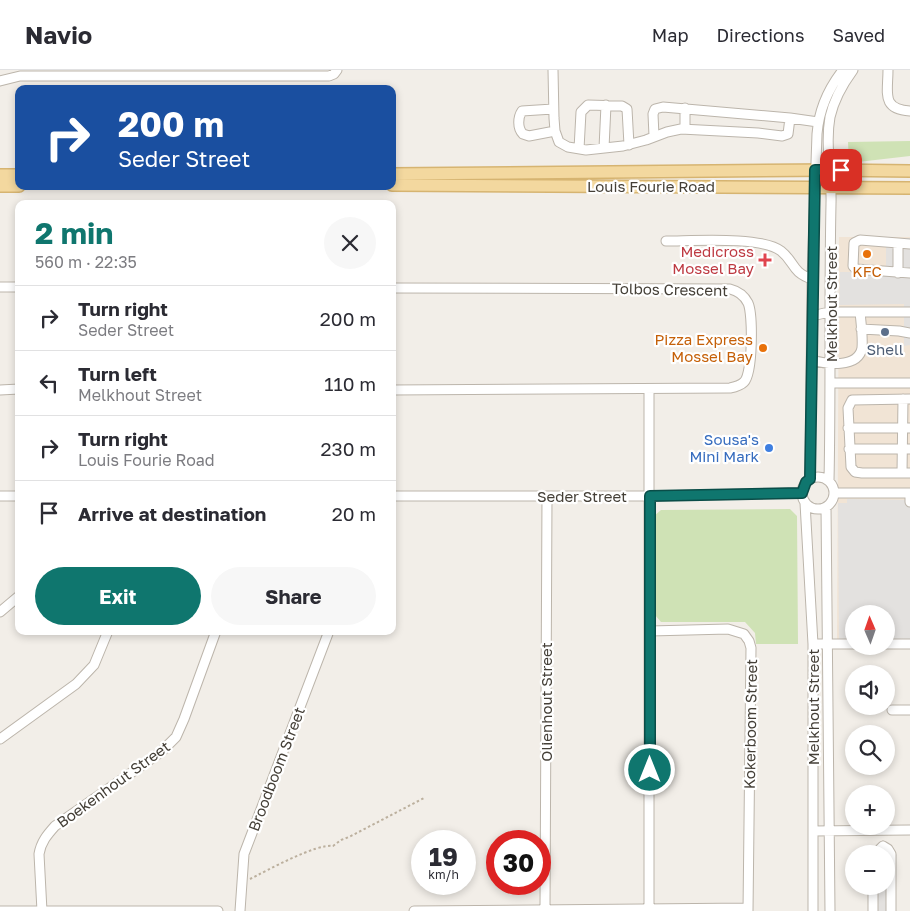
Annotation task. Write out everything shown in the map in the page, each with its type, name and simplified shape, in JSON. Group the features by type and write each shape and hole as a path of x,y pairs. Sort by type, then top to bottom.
{"main road":[{"name":"Louis Fourie Road","path":"396,174 815,170 910,171"},
{"path":"0,174 15,174"},
{"name":"Louis Fourie Road","path":"396,185 910,188"},
{"path":"0,186 15,186"}],"street":[{"path":"0,81 20,73 329,76 338,70"},
{"path":"553,70 555,131 559,142 563,146 579,149 629,145 667,132 685,129 784,136 788,134 790,118"},
{"name":"Melkhout Street","path":"810,479 812,279 818,122 830,89 843,70"},
{"name":"Melkhout Street","path":"829,481 831,187 829,129 831,115 840,88 853,70"},
{"path":"888,70 888,101 896,110 910,111"},
{"path":"579,149 581,115 583,109 588,105 622,106 627,109 629,145"},
{"path":"604,148 606,105"},
{"path":"654,136 653,114 655,109 663,106 818,122"},
{"path":"685,108 685,129"},
{"path":"554,109 522,111 519,118 519,128 523,134 529,136 555,131"},
{"path":"910,244 860,240 854,243 853,250 853,266 856,269 910,273"},
{"path":"666,241 762,243 782,251 802,275 812,279"},
{"path":"898,243 898,273"},
{"path":"0,287 15,287"},
{"name":"Tolbos Crescent","path":"396,288 725,288 736,290 743,296 750,307 751,357 749,373 744,382 730,388 396,390"},
{"path":"812,316 830,312 910,312"},
{"path":"812,360 830,364 844,363 857,357 862,348 860,312"},
{"path":"861,329 910,333"},
{"path":"831,383 910,383"},
{"path":"0,390 15,389"},
{"path":"649,389 649,909"},
{"path":"906,399 906,473 862,474 854,472 851,467 848,428 848,408 852,400 906,399"},
{"path":"848,428 906,428"},
{"path":"849,449 906,449"},
{"path":"821,477 829,481 833,487 833,498 826,507 815,508 806,503 802,493 806,482 810,479 821,477"},
{"name":"Seder Street","path":"396,496 650,496 802,493"},
{"path":"834,493 910,493 910,502"},
{"path":"0,496 15,496"},
{"name":"Olienhout Street","path":"545,909 547,496"},
{"name":"Melkhout Street","path":"806,503 813,644 813,911"},
{"name":"Melkhout Street","path":"826,507 832,644 828,830 830,911"},
{"path":"0,612 15,599"},
{"name":"Kokerboom Street","path":"650,631 728,629 744,634 749,641 751,648 748,910"},
{"path":"0,739 76,684 94,665 106,635"},
{"name":"Boekenhout Street","path":"42,911 39,854 44,838 55,826 160,752 172,741 184,719 215,635"},
{"name":"Broodboom Street","path":"240,911 244,854 327,635"},
{"path":"813,644 845,644"},
{"path":"895,644 910,644"},
{"path":"895,710 910,710"},
{"path":"813,832 845,830"},
{"path":"895,830 910,830"},
{"path":"873,895 874,911"},
{"path":"891,895 891,911"},
{"path":"414,911 545,909 748,910"},
{"path":"0,911 218,911"}],"path":[{"path":"242,883 308,853 328,845 333,846 341,840 349,838 424,798"}],"shaded area":[{"path":"839,237 910,237 910,649 895,649 895,605 845,605 845,649 837,649"},
{"path":"910,238 910,345 904,346 904,304 839,305 840,272 886,272 886,239"},
{"path":"847,499 910,500 910,641 895,641 895,605 845,605 845,642 839,642 838,503 847,503"},
{"path":"888,842 890,845 878,845"},
{"path":"895,852 897,855 895,911 870,911 870,895 895,895"}],"green space":[{"path":"910,141 910,156 849,163 848,142"},
{"path":"790,509 797,516 798,644 756,644 755,633 745,622 661,622 655,615 654,516 661,510"}],"place":[{"name":"KFC","path":"867,254"},
{"name":"Medicross Mossel Bay","path":"765,260"},
{"name":"Shell","path":"885,332"},
{"name":"Pizza Express Mossel Bay","path":"763,348"},
{"name":"Sousa's Mini Mark","path":"769,448"}],"route":[{"path":"650,770 650,496 802,493 803,487 810,479 815,170 841,170"}]}
